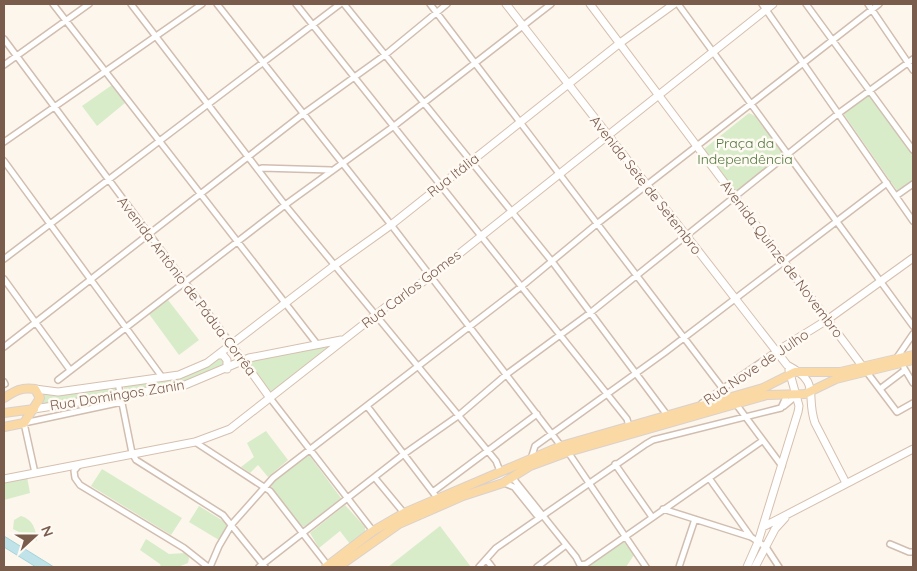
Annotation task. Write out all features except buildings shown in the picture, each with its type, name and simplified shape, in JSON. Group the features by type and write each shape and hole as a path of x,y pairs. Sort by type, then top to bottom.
{"main road":[{"path":"901,364 913,355"},
{"path":"327,566 373,531 404,514 561,446 667,414 763,388 800,372 830,373 901,364 913,360"},
{"path":"338,567 399,524 463,496 500,484 530,466 568,452 648,428 768,395 796,395 812,392 836,379 864,369"},
{"path":"4,427 21,424 34,409 40,401 39,394 35,389"},
{"name":"Rua Domingos Zanin","path":"6,396 16,390 35,389"},
{"path":"6,396 10,404 17,411"},
{"path":"722,408 726,398"},
{"name":"Rua Domingos Zanin","path":"4,413 34,409"},
{"path":"4,421 21,424"},
{"path":"500,471 512,477"},
{"path":"500,471 493,480 500,484"}],"street":[{"path":"53,4 317,344"},
{"path":"4,65 89,4"},
{"path":"131,4 285,205 496,461 500,471"},
{"path":"4,142 53,106 202,4"},
{"path":"217,4 507,374 561,446"},
{"path":"296,4 482,235 606,395 627,419 629,426"},
{"path":"4,260 340,4"},
{"path":"344,4 552,262 667,414"},
{"path":"430,4 684,337 723,389 726,398"},
{"path":"4,347 303,114 385,55 447,4"},
{"name":"Avenida Sete de Setembro","path":"506,4 787,365 796,395 798,412 763,527 747,567"},
{"path":"58,380 185,284 285,205 332,170 343,165 551,4"},
{"name":"Avenida Quinze de Novembro","path":"590,4 864,369"},
{"name":"Rua Itália","path":"231,344 391,225 620,43 674,4"},
{"path":"678,4 913,326"},
{"name":"Rua Carlos Gomes","path":"4,479 195,442 230,429 376,314 430,276 511,210 560,174 607,134 712,51 764,6 773,4"},
{"path":"806,4 913,150"},
{"path":"868,4 911,61 913,70"},
{"path":"79,464 74,471 75,478 80,485 184,548 209,567 232,524 264,486 522,286 598,223 698,147 879,4"},
{"path":"764,6 913,221"},
{"name":"Avenida Antônio de Pádua Corrêa","path":"4,40 270,398 346,499 373,531"},
{"path":"118,383 132,453 136,460 223,515 232,524 262,566 404,454 458,416 507,374 560,336 839,113 911,61"},
{"path":"4,161 162,377"},
{"path":"259,169 332,170"},
{"path":"531,459 535,446 636,373 887,183"},
{"path":"896,196 913,184"},
{"name":"Rua Nove de Julho","path":"698,406 777,351 827,320 913,258"},
{"path":"4,279 70,370"},
{"path":"880,389 901,364 913,334"},
{"name":"Rua Domingos Zanin","path":"34,409 121,399 185,385 244,361 317,344 344,340"},
{"name":"Rua Domingos Zanin","path":"35,389 58,392 191,371 218,355 231,344"},
{"path":"218,355 223,355 227,360 227,369"},
{"path":"901,364 913,383"},
{"name":"Avenida Sete de Setembro","path":"787,365 800,372"},
{"path":"864,369 896,412 913,403"},
{"path":"800,372 807,380 812,392 812,413 815,423 846,483"},
{"path":"782,408 787,395"},
{"path":"479,567 496,548 615,464 653,440 782,408 796,395"},
{"path":"35,473 21,424 121,399"},
{"path":"736,404 782,466"},
{"path":"367,406 434,491 438,499"},
{"path":"434,491 537,414"},
{"path":"648,428 653,440"},
{"path":"500,484 514,488 566,545 579,566 586,564 652,516 762,441"},
{"path":"195,442 264,486 327,566"},
{"path":"763,527 913,449"},
{"path":"568,452 646,567"},
{"path":"615,464 652,516"},
{"path":"512,477 540,517"},
{"path":"375,478 404,514"},
{"path":"709,478 751,537"},
{"path":"663,509 751,537 766,548 780,567"},
{"path":"756,567 775,529 789,514"},
{"path":"679,567 695,519"},
{"path":"890,544 913,552"},
{"path":"537,567 566,545"},
{"path":"486,559 492,567"}],"green space":[{"path":"112,85 125,103 97,126 82,106"},
{"path":"869,94 913,154 913,181 898,192 843,113"},
{"name":"Praça da Independência","path":"749,113 755,116 782,153 780,158 735,192 704,149"},
{"path":"168,300 199,340 179,355 149,314"},
{"path":"330,345 272,392 268,390 249,363 251,360"},
{"path":"221,358 224,359 224,365 185,383 124,392 124,387 127,385 182,376"},
{"path":"111,385 116,389 115,394 43,406 41,394 58,395"},
{"path":"266,431 288,460 268,477 258,465 250,473 241,467 254,457 247,443"},
{"path":"309,455 341,498 306,526 302,527 270,486"},
{"path":"102,469 182,518 171,535 91,486"},
{"path":"27,477 30,493 4,500 4,482"},
{"path":"345,505 365,527 365,532 350,544 340,531 319,548 310,533"},
{"path":"199,506 228,524 219,540 189,522"},
{"path":"21,516 31,522 37,541 13,529 14,520"},
{"path":"440,526 471,567 388,567"},
{"path":"146,539 169,554 186,553 189,558 188,563 178,567 161,567 160,564 140,550"},
{"path":"624,542 634,555 626,567 588,567"}],"water":[{"path":"4,536 54,567 36,567 4,547"}]}
